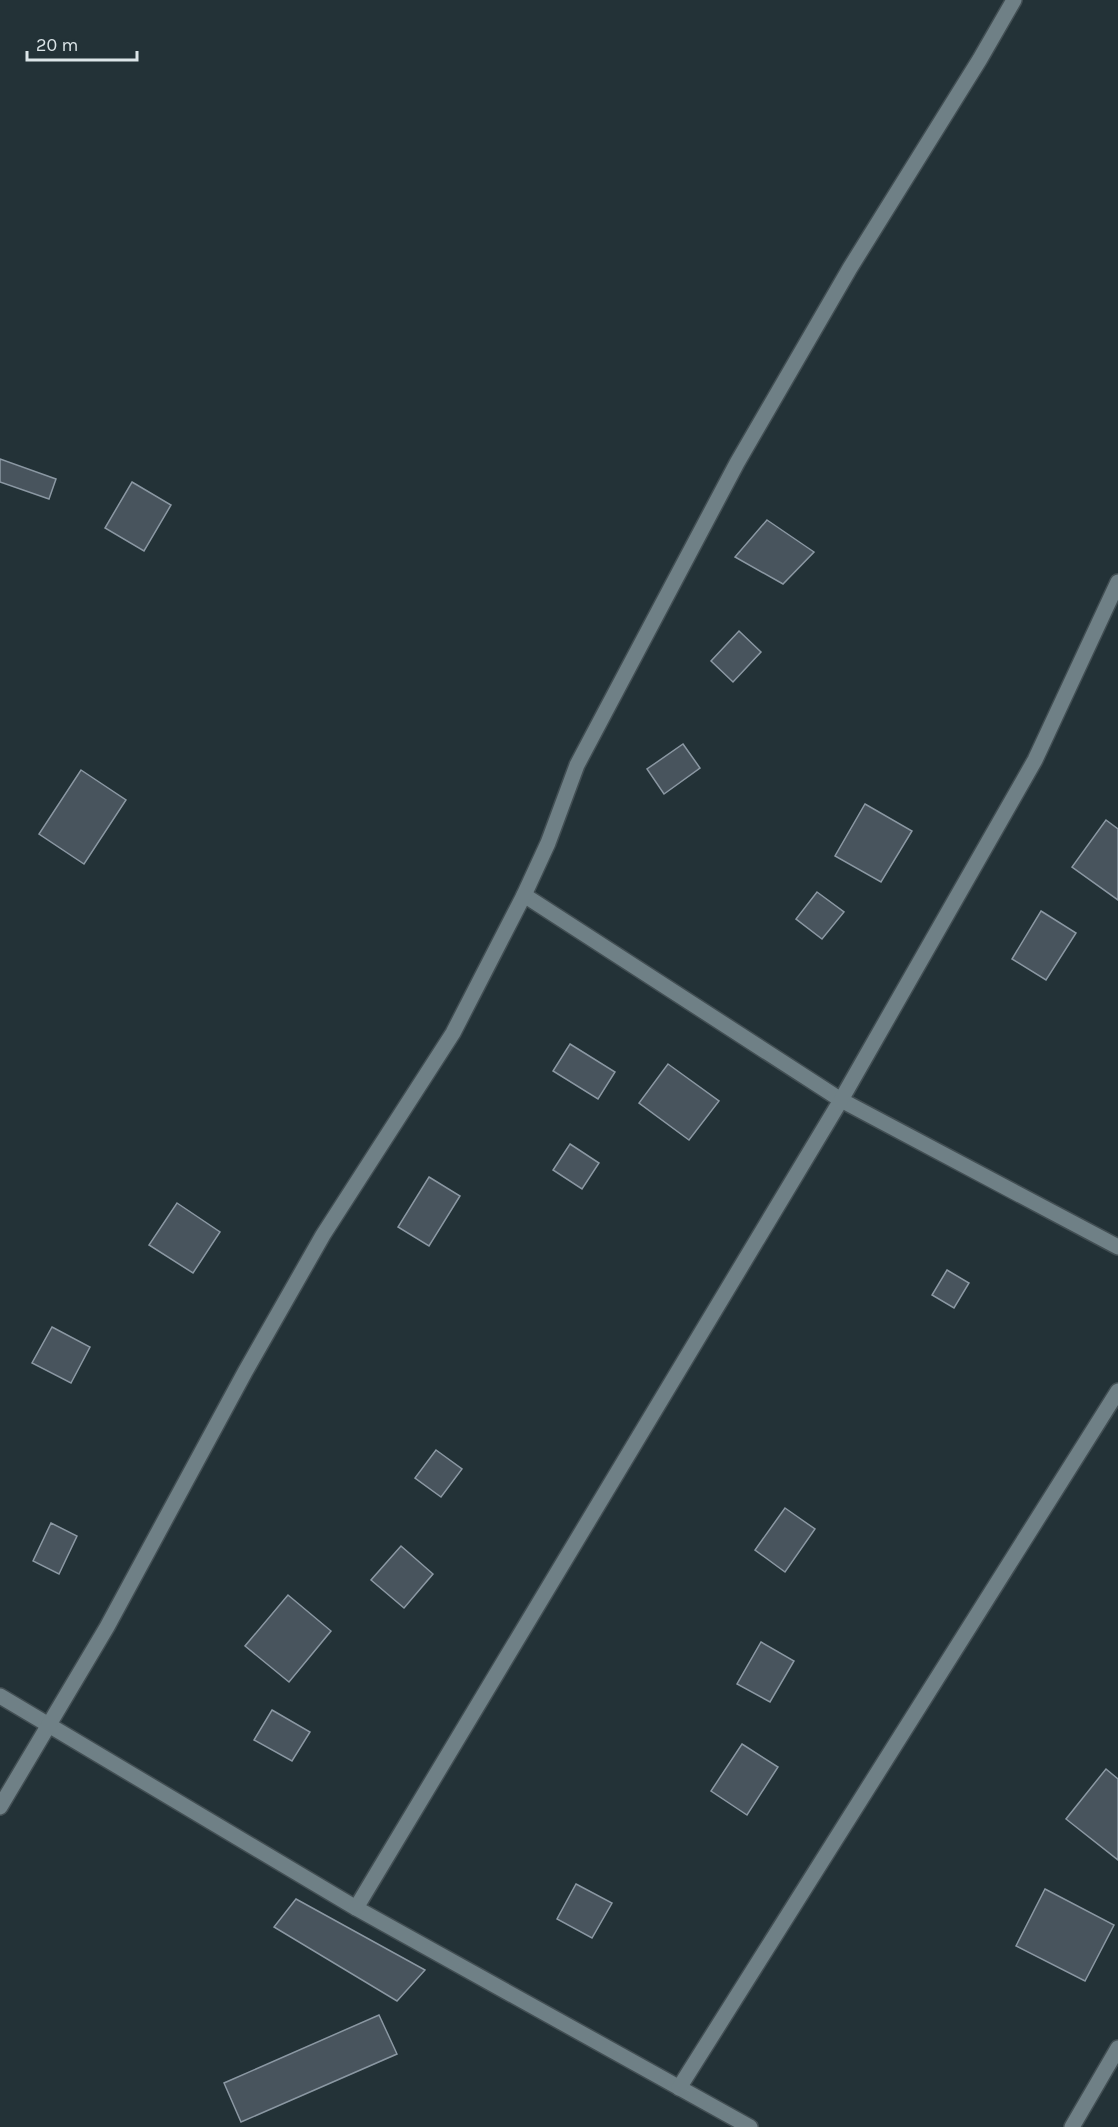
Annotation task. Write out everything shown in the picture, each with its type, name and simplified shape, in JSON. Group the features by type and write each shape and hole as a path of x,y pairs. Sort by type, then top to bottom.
{"street":[{"path":"0,1808 107,1626 245,1372 323,1235 453,1033 525,895 548,843 577,765 737,463 850,268 1014,0"},
{"path":"356,1908 841,1100 1035,760 1118,582"},
{"path":"525,895 841,1100 1118,1247"},
{"path":"680,2088 1118,1391"},
{"path":"0,1696 356,1908 750,2127"},
{"path":"1072,2127 1118,2048"}],"building":[{"path":"0,459 56,479 49,499 0,482"},
{"path":"132,482 171,505 144,551 105,528"},
{"path":"767,520 814,552 783,584 735,557"},
{"path":"739,631 761,652 733,682 711,661"},
{"path":"683,744 700,768 664,794 647,769"},
{"path":"81,770 126,800 84,864 39,834"},
{"path":"865,804 912,831 881,882 835,856"},
{"path":"1106,820 1118,829 1118,900 1072,867"},
{"path":"817,892 844,912 822,939 796,919"},
{"path":"1041,911 1076,933 1046,980 1012,959"},
{"path":"570,1044 615,1072 598,1099 553,1071"},
{"path":"668,1064 719,1101 689,1140 639,1103"},
{"path":"570,1144 599,1163 582,1189 553,1170"},
{"path":"429,1177 460,1196 429,1246 398,1227"},
{"path":"177,1203 220,1232 193,1273 149,1245"},
{"path":"947,1270 969,1283 954,1308 932,1295"},
{"path":"52,1327 90,1347 71,1383 32,1363"},
{"path":"436,1450 462,1469 441,1497 415,1478"},
{"path":"785,1508 815,1529 785,1572 755,1550"},
{"path":"51,1523 77,1536 59,1574 33,1561"},
{"path":"401,1546 433,1574 404,1608 371,1580"},
{"path":"288,1595 331,1631 289,1682 245,1646"},
{"path":"761,1642 794,1661 770,1702 737,1684"},
{"path":"272,1710 310,1732 292,1761 254,1740"},
{"path":"742,1744 778,1767 747,1815 711,1791"},
{"path":"1106,1769 1118,1779 1118,1860 1066,1819"},
{"path":"576,1884 612,1903 592,1938 557,1919"},
{"path":"1045,1889 1114,1925 1085,1981 1016,1946"},
{"path":"296,1899 425,1970 397,2001 274,1927"},
{"path":"379,2015 397,2054 241,2122 224,2083"}]}
